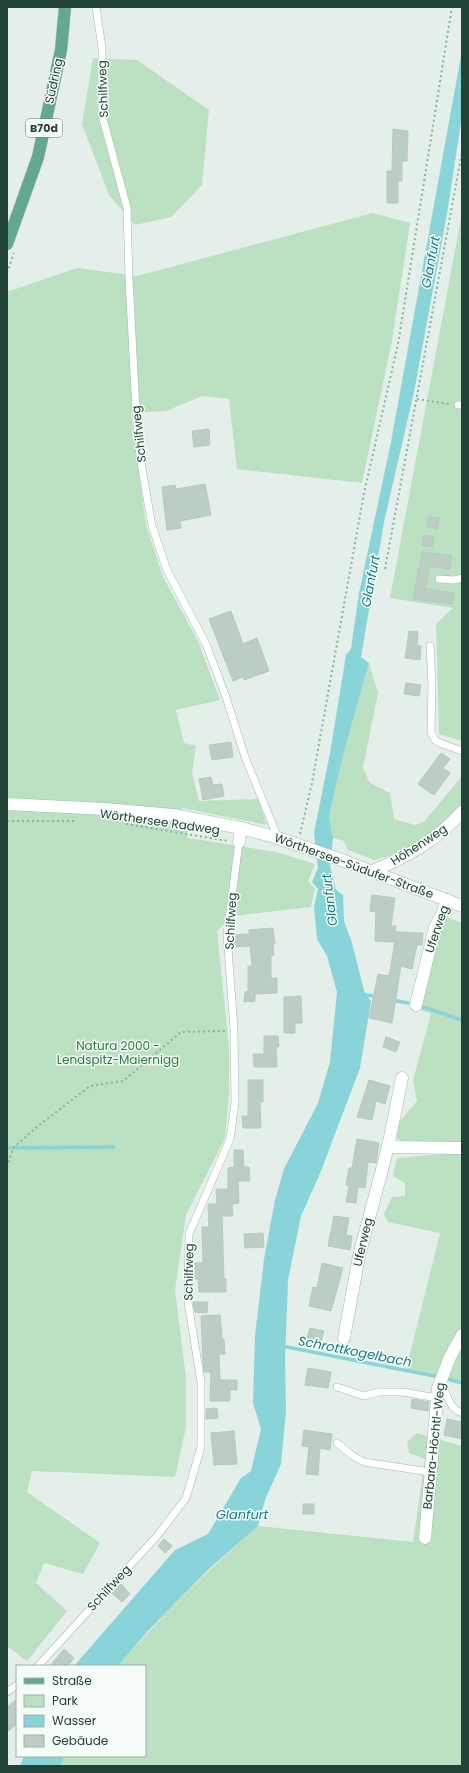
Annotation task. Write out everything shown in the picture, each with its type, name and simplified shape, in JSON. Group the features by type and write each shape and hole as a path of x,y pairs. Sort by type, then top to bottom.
{"main road":[{"name":"Südring","path":"7,244 38,157 61,50 65,7"}],"street":[{"name":"Wörthersee-Südufer-Straße","path":"7,804 81,807 174,815 241,828 278,838 347,862 462,906"},
{"name":"Höhenweg","path":"372,871 401,859 447,829 462,812"},
{"name":"Schilfweg","path":"239,842 241,828"},
{"name":"Uferweg","path":"416,1005 435,927 444,912 447,900"},
{"name":"Uferweg","path":"344,1338 359,1256 388,1147 402,1078"},
{"path":"388,1147 462,1148"},
{"name":"Barbara-Höchtl-Weg","path":"425,1538 437,1398 441,1380 462,1335"}],"lane":[{"name":"Schilfweg","path":"96,7 102,48 102,115 128,208 129,279 136,411 140,457 152,526 166,570 206,644 226,697 245,757 278,838"},
{"path":"439,579 454,580 462,578"},
{"path":"430,646 432,684 431,732 435,740 462,751"},
{"name":"Schilfweg","path":"39,1665 157,1536 186,1498 201,1447 201,1382 188,1302 189,1234 230,1139 234,1103 234,1030 227,934 239,842"},
{"path":"441,1380 448,1399 456,1411 462,1413"},
{"path":"337,1387 364,1396 379,1392 403,1392 437,1398"},
{"path":"337,1443 353,1456 364,1462 430,1472"},
{"path":"7,1692 16,1686"}],"path":[{"path":"301,847 364,493 398,344 452,7"},
{"path":"385,569 462,152"},
{"path":"417,399 460,405"},
{"path":"7,821 78,821"},
{"name":"Wörthersee Radweg","path":"123,824 239,842"},
{"path":"7,1167 13,1148 38,1126 90,1086 123,1081 181,1032 234,1030"}],"green space":[{"path":"93,58 137,60 209,110 202,185 171,217 135,225 109,195 82,124"},
{"name":"Natura 2000 - Lendspitz-Maiernigg","path":"373,213 410,223 392,341 362,483 237,469 229,399 202,396 166,411 131,413 146,525 163,577 198,641 220,700 176,710 184,743 196,746 192,773 199,801 258,799 267,825 182,808 188,838 276,852 315,864 308,881 315,889 311,907 233,916 217,931 229,1047 229,1093 225,1138 186,1215 175,1290 186,1378 186,1427 175,1477 32,1471 27,1492 100,1543 83,1574 44,1563 36,1583 67,1611 27,1661 7,1646 7,292 77,268 137,276"},
{"path":"462,213 462,741 439,734 436,624 453,608 390,598"},
{"path":"369,663 378,693 363,768 370,783 390,793 394,819 415,825 424,822 462,776 462,805 444,825 398,853 374,860 348,850 344,841 333,838 329,816 343,756"},
{"path":"446,917 462,923 462,1144 407,1143 393,1137 396,1126 417,1101 413,1080 431,1014 418,1009 440,927"},
{"path":"462,1152 462,1384 406,1370 440,1233 388,1222 384,1214 392,1197 405,1196 405,1183 393,1176 397,1158"},
{"path":"417,1433 462,1446 462,1766 61,1766 64,1757 146,1757 146,1665 119,1665 185,1594 258,1526 413,1542 425,1459 409,1453 407,1442"}],"water":[{"name":"Glanfurt","path":"462,50 462,116 447,214 414,392 384,522 361,657 369,663 343,756 329,816 333,838 330,866 336,890 343,895 344,921 352,943 365,994 371,1001 360,1068 321,1171 301,1216 288,1280 285,1360 286,1411 281,1464 265,1500 258,1526 210,1568 147,1632 119,1665 75,1665 175,1550 208,1534 241,1478 251,1471 261,1429 253,1403 255,1336 264,1259 275,1200 284,1169 318,1103 330,1062 337,992 327,956 317,939 314,907 318,889 312,882 318,868 314,833 330,753 346,655 351,649 359,593 391,442"},
{"path":"24,1757 64,1757 61,1766 20,1766"}],"building":[{"path":"393,129 408,131 407,161 402,161 402,181 398,181 398,203 387,203 387,171 392,171"},
{"path":"209,429 210,445 194,447 192,431"},
{"path":"205,484 211,515 180,521 181,528 167,530 162,487 175,485 176,489"},
{"path":"429,517 439,518 437,529 427,527"},
{"path":"424,535 434,537 432,547 422,545"},
{"path":"422,552 452,556 450,569 420,565"},
{"path":"419,567 429,568 426,589 454,593 453,604 413,599"},
{"path":"231,611 243,644 257,638 269,671 244,680 243,677 233,681 209,619"},
{"path":"409,631 418,632 417,646 421,646 420,660 405,658"},
{"path":"406,683 421,685 419,696 404,694"},
{"path":"231,742 233,757 212,760 209,745"},
{"path":"441,753 450,759 443,768 450,773 434,795 418,784"},
{"path":"211,777 213,785 222,784 224,796 203,800 199,779"},
{"path":"372,895 395,898 391,926 396,926 395,932 423,933 422,945 417,945 412,969 401,966 392,1023 369,1018 378,974 389,976 395,942 375,941 376,912 370,911"},
{"path":"273,928 275,944 273,944 274,955 271,956 271,978 277,978 277,993 255,994 255,1001 244,1002 245,992 248,991 248,966 252,966 250,946 234,947 233,935 249,934 249,930"},
{"path":"301,996 302,1023 295,1023 295,1033 284,1033 284,997"},
{"path":"264,1036 278,1036 279,1047 276,1047 277,1067 254,1067 253,1054 264,1054"},
{"path":"386,1037 400,1042 396,1052 383,1047"},
{"path":"248,1080 263,1080 263,1102 260,1102 261,1128 243,1128 242,1116 248,1116"},
{"path":"369,1080 390,1086 385,1104 376,1101 372,1120 357,1117"},
{"path":"357,1139 379,1143 376,1163 368,1162 365,1188 358,1187 356,1203 346,1202 349,1186 346,1185 349,1168 352,1168"},
{"path":"234,1150 243,1150 244,1167 249,1167 250,1181 238,1181 239,1203 232,1204 233,1216 222,1216 224,1279 226,1279 226,1292 199,1292 198,1279 195,1279 195,1263 203,1263 202,1227 209,1227 208,1204 217,1204 216,1189 228,1189 228,1168 234,1167"},
{"path":"334,1216 349,1218 346,1235 352,1236 350,1250 328,1246"},
{"path":"263,1233 264,1247 245,1248 244,1234"},
{"path":"322,1263 343,1268 331,1311 309,1306 313,1287 317,1288"},
{"path":"193,1302 208,1302 207,1313 195,1312"},
{"path":"220,1315 225,1354 219,1354 220,1380 237,1380 237,1390 230,1390 230,1401 210,1401 211,1372 204,1372 201,1316"},
{"path":"310,1328 324,1331 321,1341 307,1338"},
{"path":"308,1368 331,1372 328,1388 305,1385"},
{"path":"412,1399 429,1402 428,1411 411,1408"},
{"path":"217,1408 218,1418 206,1419 206,1409"},
{"path":"447,1419 462,1422 462,1439 444,1435"},
{"path":"304,1430 332,1434 330,1450 320,1448 318,1475 306,1474 309,1447 302,1446"},
{"path":"234,1431 237,1464 214,1465 211,1433"},
{"path":"303,1504 314,1504 314,1514 303,1514"},
{"path":"164,1539 172,1546 165,1553 158,1546"},
{"path":"121,1584 130,1594 122,1602 112,1593"},
{"path":"64,1649 74,1658 69,1665 51,1665"},
{"path":"16,1700 16,1725 7,1732 7,1707"}],"waterway":[{"path":"361,994 378,997"},
{"path":"392,1000 408,1003"},
{"path":"423,1007 462,1020"},
{"path":"7,1148 114,1147"},
{"name":"Schrottkogelbach","path":"282,1346 439,1377"},
{"name":"Schrottkogelbach","path":"444,1378 462,1383"}]}
